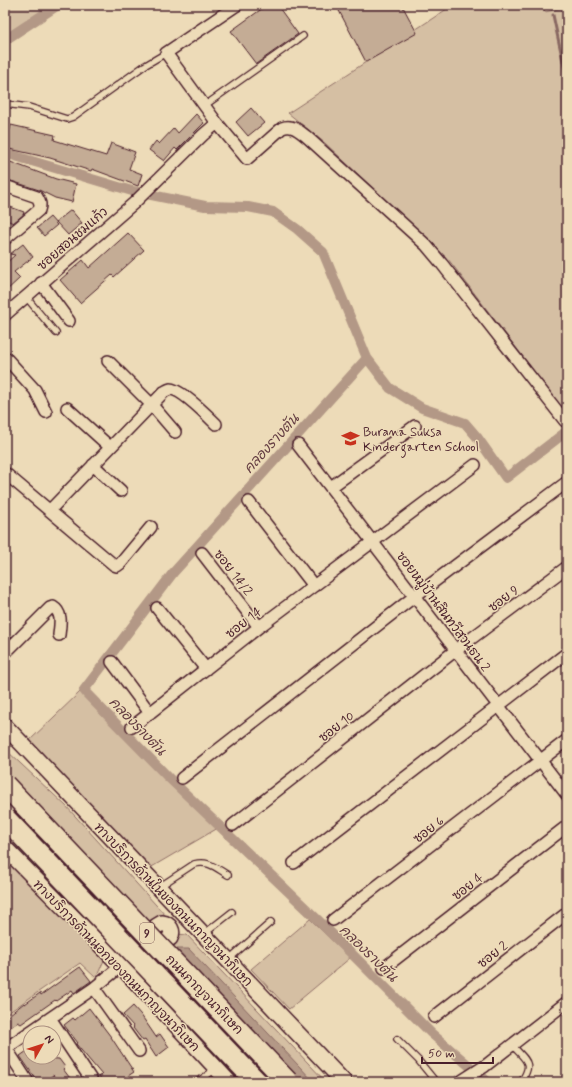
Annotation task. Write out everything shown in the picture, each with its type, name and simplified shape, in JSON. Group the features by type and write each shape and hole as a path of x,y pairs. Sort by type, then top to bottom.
{"highway":[{"name":"ถนนกาญจนาภิเษก","path":"5,785 288,1082"},
{"name":"ถนนกาญจนาภิเษก","path":"5,818 257,1082"}],"main road":[{"name":"ทางบริการด้านในของถนนกาญจนาภิเษก","path":"6,728 344,1082"},
{"name":"ทางบริการด้านนอกของถนนกาญจนาภิเษก","path":"5,848 121,966 229,1082"},
{"path":"121,966 134,957 138,959 144,958 170,938 172,932 171,928 186,916"}],"street":[{"path":"238,5 166,53 217,123 247,159 282,128 293,126 307,137 426,245 565,421"},
{"name":"ซอยสอนชมแก้ว","path":"5,315 134,203 217,123"},
{"path":"5,186 36,197 40,201 41,205 39,210 5,240"},
{"path":"41,283 69,321"},
{"path":"5,357 35,390 46,412"},
{"path":"108,361 151,404 175,432"},
{"path":"50,510 151,404 169,389 175,390 184,395 216,424"},
{"path":"67,408 110,447"},
{"path":"331,487 414,426"},
{"name":"ซอยหมู่บ้านสินทวีสวนธน 2","path":"298,445 567,795"},
{"path":"93,465 121,491"},
{"name":"ซอย 14","path":"132,727 259,627 475,465"},
{"path":"5,473 116,566 121,563 151,527"},
{"path":"182,778 415,596 567,482"},
{"path":"249,502 314,586"},
{"name":"ซอย 14/2","path":"202,554 259,627"},
{"name":"ซอย 9","path":"456,650 567,567"},
{"path":"5,653 50,608 53,607 60,616 59,635"},
{"path":"157,608 206,669"},
{"name":"ซอย 10","path":"233,825 456,650"},
{"path":"294,863 567,653"},
{"path":"112,662 150,713"},
{"name":"ซอย 6","path":"333,920 567,740"},
{"name":"ซอย 4","path":"384,968 567,826"},
{"name":"ซอย 2","path":"434,1017 567,913"},
{"path":"28,1082 6,1048 94,988 121,966"},
{"path":"94,988 139,1051"},
{"path":"460,1082 485,1066 567,1002"},
{"path":"50,1018 92,1081"}],"lane":[{"path":"204,106 303,36"},
{"path":"5,104 29,107 67,119 73,117 144,66 166,53"},
{"path":"26,296 56,333"},
{"path":"159,887 194,864 204,862 228,875"},
{"path":"204,934 232,912"},
{"path":"228,960 271,922"},
{"path":"397,1039 418,1060 436,1082"},
{"path":"512,1045 528,1064 527,1072 521,1082"},
{"path":"197,1082 216,1069"}],"shaded area":[{"path":"5,5 53,5 5,35"},
{"path":"453,5 543,5 545,12 567,7 567,414 448,259 326,144 288,113"},
{"path":"80,692 173,786 218,828 150,868 29,741"},
{"path":"6,750 66,806 166,916 147,932 133,941 110,947 96,978 80,963 5,1015 5,752"},
{"path":"310,919 350,958 289,1009 251,969"},
{"path":"177,934 187,935 326,1082 238,1082 132,969"},
{"path":"174,949 189,949 314,1082 246,1082 147,976 157,960"}],"building":[{"path":"267,5 277,5 298,34 256,64 231,31"},
{"path":"336,5 402,5 417,33 366,62"},
{"path":"251,108 264,123 248,136 236,122"},
{"path":"196,114 204,123 177,150 175,148 164,161 149,150 156,141 159,144 174,128 178,133"},
{"path":"11,125 55,135 54,140 106,156 111,143 135,152 129,169 142,174 138,186 92,169 91,171 50,158 5,148"},
{"path":"5,160 56,179 76,184 72,202 55,198 39,190 5,179"},
{"path":"5,205 24,212 23,215 13,223 5,219"},
{"path":"71,210 82,223 68,235 56,222"},
{"path":"50,217 57,225 44,236 37,228"},
{"path":"128,233 144,250 114,277 112,275 80,303 60,280 83,260 89,268"},
{"path":"23,244 33,257 14,272 20,278 5,292 5,264 15,255 10,254"},
{"path":"80,967 91,981 74,993 72,990 56,1001 55,1000 21,1024 18,1022 5,1031 5,1018 24,1003 25,1004 40,993 41,995"},
{"path":"133,1006 156,1037 160,1034 169,1047 156,1057 145,1040 143,1041 133,1028 134,1027 123,1015"},
{"path":"89,1008 111,1037 134,1072 119,1082 103,1082 99,1076 102,1075 76,1044 78,1043 64,1025 73,1018 75,1020"},
{"path":"62,1063 65,1067 63,1069 73,1082 59,1082 53,1075 44,1082 38,1082 26,1065 62,1065"}],"waterway":[{"path":"5,40 58,5"},
{"path":"553,15 567,80"},
{"path":"5,153 132,191 205,206 248,207 273,212 297,229 323,252 367,358 390,388 422,408 465,423 477,437 506,478 567,431"},
{"name":"คลองรางตัน","path":"367,358 173,573 84,690 168,777 317,919 431,1033 488,1082"}],"place":[{"name":"Burana Suksa Kindergarten School","path":"350,438"}]}
